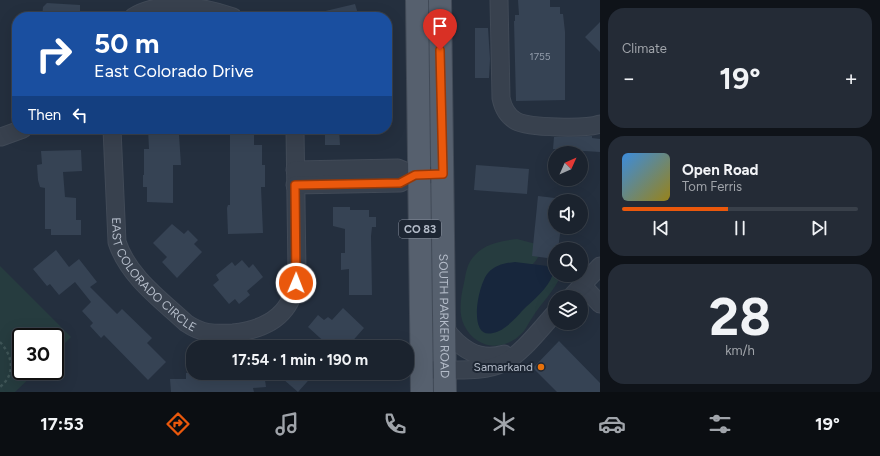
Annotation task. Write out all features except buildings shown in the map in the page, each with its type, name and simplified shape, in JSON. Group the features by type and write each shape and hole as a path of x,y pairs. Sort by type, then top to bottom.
{"main road":[{"name":"SOUTH PARKER ROAD","path":"417,0 417,175 422,392"},
{"name":"SOUTH PARKER ROAD","path":"440,0 445,392"}],"street":[{"path":"139,12 147,6 160,1 171,0 193,3 219,12"},
{"path":"500,0 501,98 508,115 516,121 531,125 588,126 600,124"},
{"path":"1,137 12,133"},
{"name":"EAST COLORADO CIRCLE","path":"112,134 117,242 121,255 132,272 186,323 205,333 214,334 250,331 275,319 285,309 296,283 295,134"},
{"path":"295,177 398,168 417,175 443,174"},
{"path":"577,290 600,266"},
{"path":"588,298 600,304"},
{"path":"422,370 477,369 502,363 529,340 548,320"},
{"path":"444,327 460,345 471,353 483,356 505,354 529,340"}],"path":[{"path":"0,342 9,354 12,362 10,376 0,387"}],"green space":[{"path":"517,239 536,244 538,255 537,260 532,265 542,278 548,264 548,282 558,282 553,290 548,290 548,297 524,331 517,338 509,343 492,346 476,340 464,325 461,315 461,298 465,275 472,258 479,251 489,245"},
{"path":"0,266 62,328 12,328 12,380 28,380 15,392 0,392"},
{"path":"64,330 71,337 64,344"}],"water":[{"path":"515,262 547,266 548,282 550,282 540,294 509,324 497,332 485,333 480,328 477,320 478,299 481,288 488,273 497,266"}],"place":[{"name":"Samarkand","path":"541,367"}],"route":[{"path":"296,283 295,185 400,183 415,175 443,174 440,50"}]}
